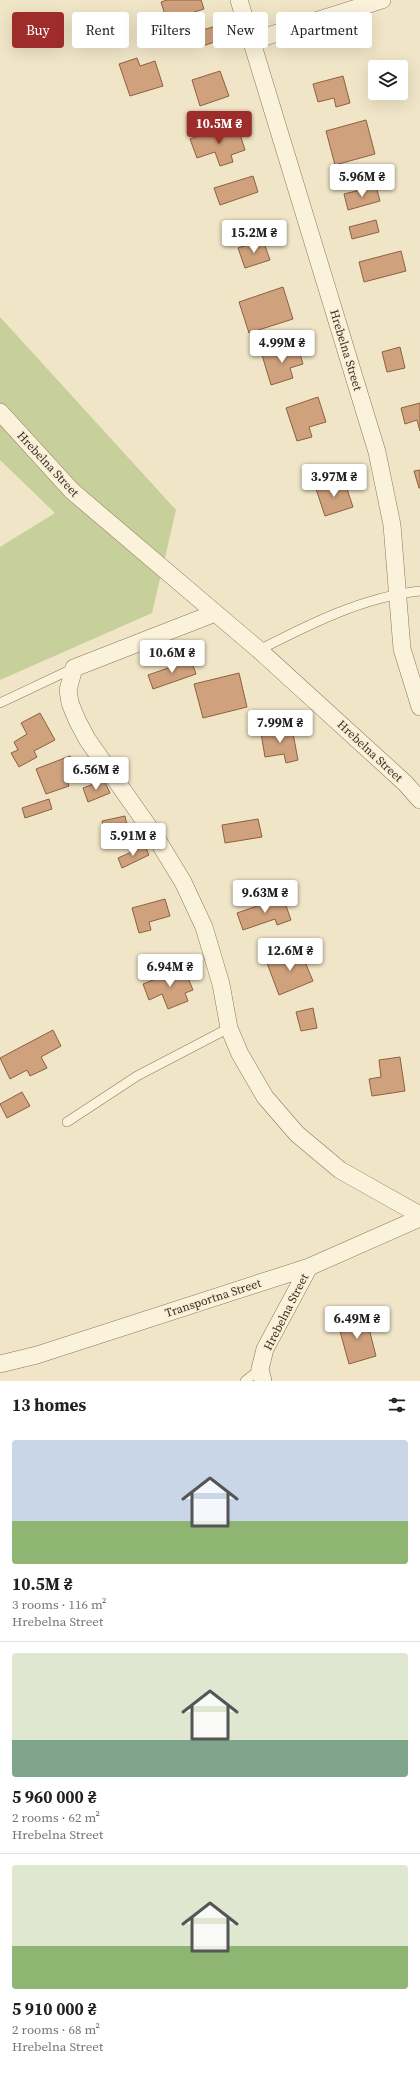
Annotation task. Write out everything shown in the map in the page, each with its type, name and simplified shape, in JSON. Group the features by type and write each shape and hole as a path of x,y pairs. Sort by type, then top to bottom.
{"street":[{"name":"Hrebelna Street","path":"239,0 243,12"},
{"path":"268,36 382,0"},
{"name":"Hrebelna Street","path":"254,48 377,452 392,525 402,649 420,707"},
{"name":"Hrebelna Street","path":"0,412 72,491 259,650 405,783 420,800"},
{"path":"215,613 74,668 68,690 70,703 88,739 155,836 183,882 204,927 221,984 229,1028 240,1054 265,1098 298,1134 340,1170 420,1216"},
{"name":"Transportna Street","path":"0,1364 37,1355 309,1266 420,1216"},
{"name":"Hrebelna Street","path":"262,1375 265,1349 309,1266"}],"lane":[{"path":"259,650 325,617 398,593 420,590"},
{"path":"0,703 74,668"},
{"path":"67,1122 137,1076 229,1028"},
{"path":"245,1381 262,1375"}],"green space":[{"path":"0,317 176,510 152,613 0,680 0,547 55,513 0,460"}],"building":[{"path":"167,0 201,0 204,9 195,12 164,12 161,2"},
{"path":"213,27 213,42 205,45 205,29"},
{"path":"137,58 140,66 155,61 163,86 130,96 119,64"},
{"path":"220,71 229,96 200,106 192,80"},
{"path":"343,76 350,103 336,107 334,98 318,102 313,84"},
{"path":"366,120 375,154 335,165 326,131"},
{"path":"238,128 245,150 231,155 233,162 220,166 215,152 197,158 190,139 215,130 216,135"},
{"path":"253,176 258,192 220,205 214,188"},
{"path":"376,186 380,201 348,210 344,194"},
{"path":"376,220 379,232 352,239 349,227"},
{"path":"263,240 270,260 245,268 238,248"},
{"path":"401,251 406,271 364,282 359,262"},
{"path":"283,287 293,319 249,333 239,302"},
{"path":"297,344 303,364 290,368 293,378 271,385 262,355"},
{"path":"400,347 405,368 387,372 382,352"},
{"path":"318,397 326,422 309,427 312,437 297,441 286,408"},
{"path":"420,403 420,431 417,420 405,424 401,408"},
{"path":"420,470 420,488 419,488 414,471"},
{"path":"344,480 353,507 325,516 316,489"},
{"path":"191,660 196,674 153,689 148,675"},
{"path":"239,673 247,707 203,718 194,684"},
{"path":"40,713 55,740 34,751 37,757 19,767 11,753 18,750 14,742 27,734 21,723"},
{"path":"292,728 298,760 286,763 284,754 265,757 261,733"},
{"path":"70,756 77,775 67,780 69,786 46,794 36,769"},
{"path":"104,780 110,793 88,802 83,788"},
{"path":"49,799 52,809 25,818 22,808"},
{"path":"125,816 129,834 106,840 102,821"},
{"path":"258,819 262,837 225,843 222,825"},
{"path":"145,846 149,855 122,868 118,858"},
{"path":"283,897 291,920 277,925 275,919 243,930 237,913"},
{"path":"165,899 170,916 149,922 151,930 139,933 132,908"},
{"path":"300,950 313,981 279,995 267,963"},
{"path":"184,968 193,990 185,993 188,1001 168,1009 162,994 149,1000 143,984"},
{"path":"313,1008 317,1028 301,1031 296,1012"},
{"path":"53,1030 61,1046 41,1057 47,1068 30,1076 27,1070 10,1079 0,1058"},
{"path":"400,1057 405,1091 372,1096 369,1079 381,1077 379,1060"},
{"path":"22,1092 30,1106 7,1118 0,1104"},
{"path":"366,1317 376,1356 349,1364 338,1324"}]}
